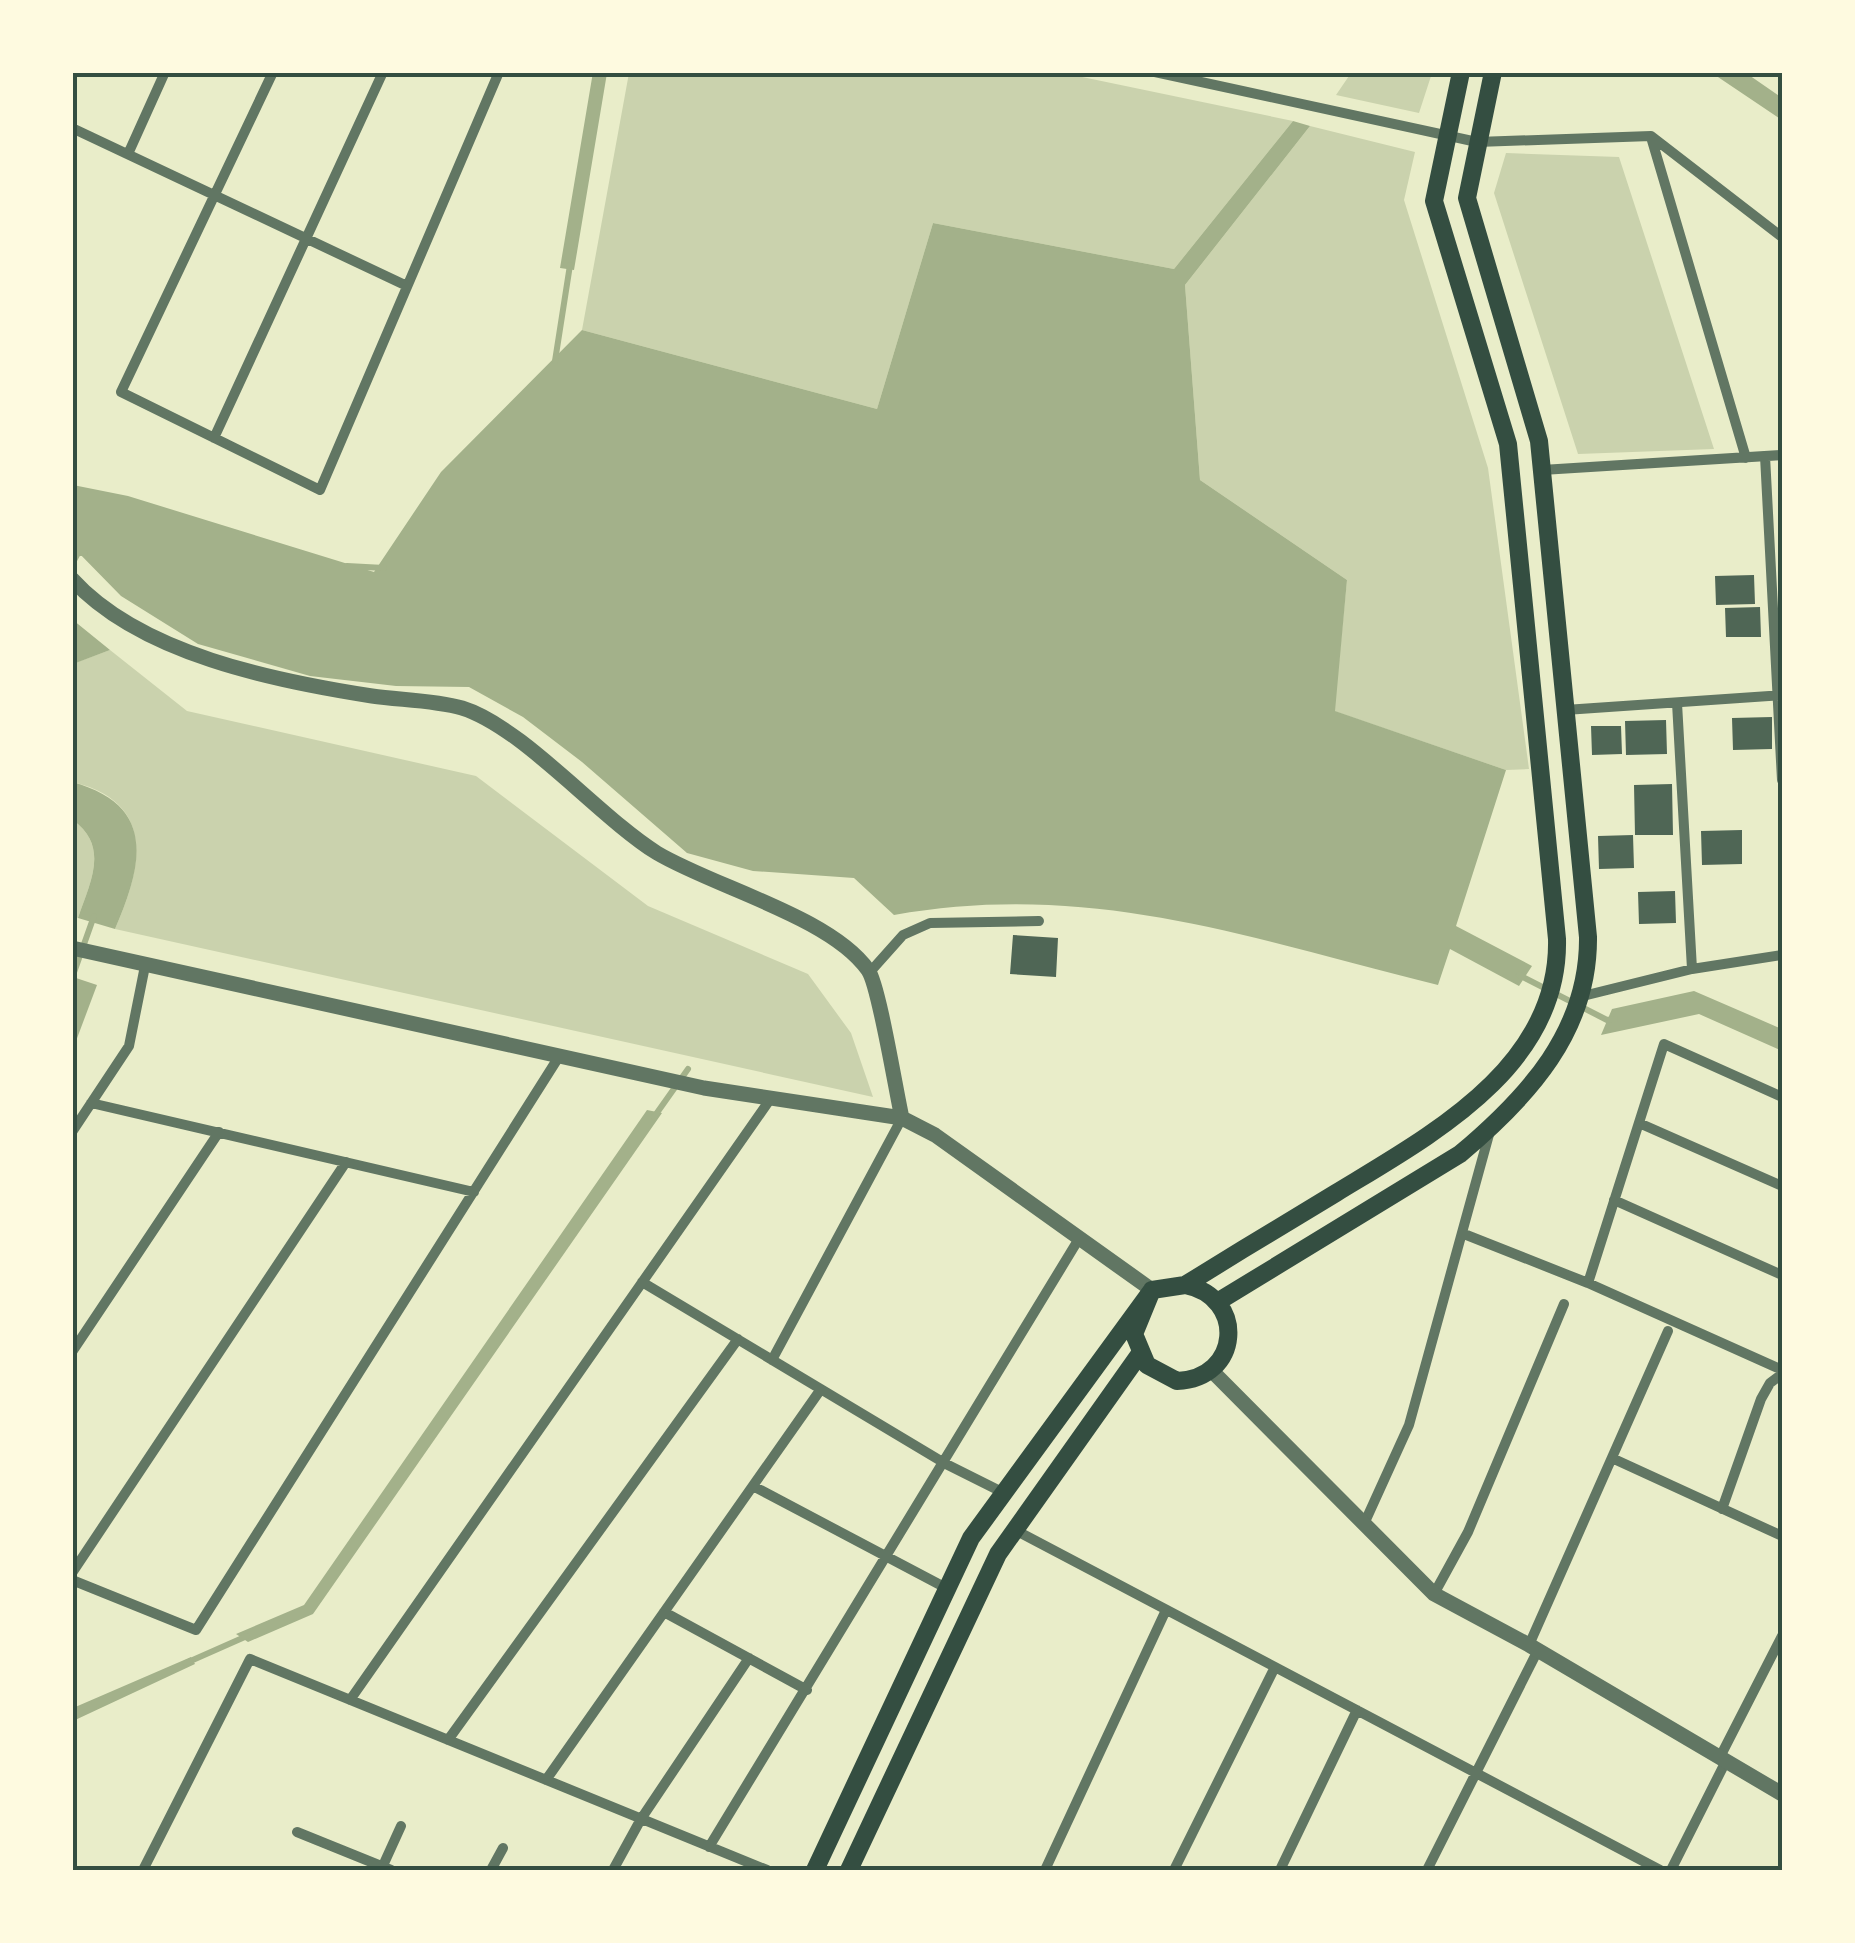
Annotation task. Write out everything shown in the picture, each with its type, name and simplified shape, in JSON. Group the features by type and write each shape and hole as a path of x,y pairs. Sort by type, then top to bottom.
{"main road":[{"path":"815,1870 972,1538 1152,1290 1185,1285 1442,1129 1514,1058 1542,1016 1558,956 1508,444 1433,197 1459,79"},
{"path":"1219,1302 1460,1154 1491,1128 1540,1077 1569,1031 1582,996 1588,957 1539,441 1467,198 1491,79"},
{"path":"1152,1290 1136,1321 1139,1356 1156,1373 1177,1381 1212,1371 1221,1362 1230,1338 1230,1325 1219,1302 1185,1285"},
{"path":"849,1870 998,1554 1139,1356"}],"street":[{"path":"128,154 164,72"},
{"path":"273,72 122,392 320,490 498,72"},
{"path":"214,438 384,72"},
{"path":"1155,72 1477,142 1651,136 1782,237"},
{"path":"72,128 407,286"},
{"path":"1651,136 1746,458"},
{"path":"1542,470 1782,455"},
{"path":"1765,456 1782,780"},
{"path":"74,580 91,600 146,633 232,666 324,689 463,708 505,732 650,848 696,876 750,896 836,940 870,972 902,1118 772,1360"},
{"path":"1566,710 1780,695"},
{"path":"1677,703 1692,969"},
{"path":"870,972 903,936 930,923 1040,921"},
{"path":"72,948 769,1101 902,1118 935,1135 1152,1290"},
{"path":"1582,996 1692,969 1782,955"},
{"path":"72,1132 128,1046 137,964"},
{"path":"1588,1283 1664,1044 1782,1097"},
{"path":"346,1162 72,1576 196,1630 560,1054"},
{"path":"350,1700 769,1101"},
{"path":"91,1103 474,1192"},
{"path":"1639,1122 1782,1186"},
{"path":"1364,1524 1408,1425 1491,1128"},
{"path":"72,1352 219,1132"},
{"path":"1614,1200 1782,1275"},
{"path":"1464,1234 1588,1283 1782,1372 1761,1399 1722,1509"},
{"path":"710,1847 946,1464 1080,1236"},
{"path":"642,1282 946,1464 1004,1493"},
{"path":"1434,1594 1468,1532 1564,1304"},
{"path":"1427,1870 1534,1647 1668,1331"},
{"path":"448,1740 738,1339"},
{"path":"1212,1371 1434,1594 1534,1647 1782,1794"},
{"path":"546,1780 821,1389"},
{"path":"1614,1459 1782,1536"},
{"path":"753,1486 948,1588"},
{"path":"1015,1530 1660,1870"},
{"path":"1045,1870 1166,1610"},
{"path":"664,1612 807,1690"},
{"path":"1671,1870 1782,1636"},
{"path":"613,1870 641,1819 749,1658"},
{"path":"143,1870 250,1659 767,1870"},
{"path":"1174,1870 1275,1667"},
{"path":"1280,1870 1357,1710"},
{"path":"297,1832 385,1869 400,1826"},
{"path":"491,1870 503,1848"}],"shaded area":[{"path":"593,72 607,73 574,270 560,268"},
{"path":"629,73 1063,73 1293,121 1174,269 933,223 877,409 582,330"},
{"path":"1351,73 1432,73 1419,113 1336,95"},
{"path":"1712,73 1746,73 1782,98 1782,120"},
{"path":"1293,121 1310,126 1185,285 1200,480 1347,580 1335,711 1506,770 1456,926 1532,966 1519,986 1450,949 1438,985 1235,933 1103,909 966,906 894,915 854,878 753,871 687,853 582,762 523,717 469,687 396,686 310,676 198,644 121,596 73,547 73,485 128,496 374,572 441,472 582,330 877,409 933,223 1174,269"},
{"path":"1310,126 1415,152 1404,200 1488,468 1529,769 1506,770 1334,711 1347,580 1200,480 1185,285"},
{"path":"1506,153 1619,157 1714,449 1578,454 1494,193"},
{"path":"73,620 110,650 73,664"},
{"path":"110,650 187,711 476,776 648,906 808,974 851,1033 873,1097 115,929 132,883 136,840 119,805 100,792 73,782 72,664"},
{"path":"72,782 99,792 119,806 130,821 136,840 132,882 115,929 78,918 94,866 94,853 84,830 73,820"},
{"path":"73,820 84,830 94,853 94,866 78,918 73,916"},
{"path":"72,977 97,985 73,1049"},
{"path":"1694,991 1782,1029 1782,1051 1699,1014 1601,1035 1612,1009"},
{"path":"647,1110 662,1113 313,1614 248,1642 236,1634 304,1605"},
{"path":"191,1657 195,1664 73,1721 73,1708"}],"building":[{"path":"1754,575 1755,604 1716,605 1715,576"},
{"path":"1760,607 1761,637 1726,637 1725,608"},
{"path":"1772,717 1772,749 1733,750 1732,718"},
{"path":"1666,720 1667,754 1626,755 1625,721"},
{"path":"1591,726 1621,726 1622,754 1592,755"},
{"path":"1672,784 1673,835 1635,835 1634,785"},
{"path":"1742,830 1742,864 1702,865 1701,831"},
{"path":"1633,835 1634,868 1599,869 1598,836"},
{"path":"1675,891 1676,923 1639,924 1638,892"},
{"path":"1013,935 1058,938 1056,977 1010,974"}],"waterway":[{"path":"555,361 570,265"},
{"path":"72,564 78,553 85,553"},
{"path":"347,566 384,568"},
{"path":"72,978 94,916"},
{"path":"1519,975 1607,1020 1615,1019"},
{"path":"654,1117 688,1069"},
{"path":"186,1663 247,1636"}]}
